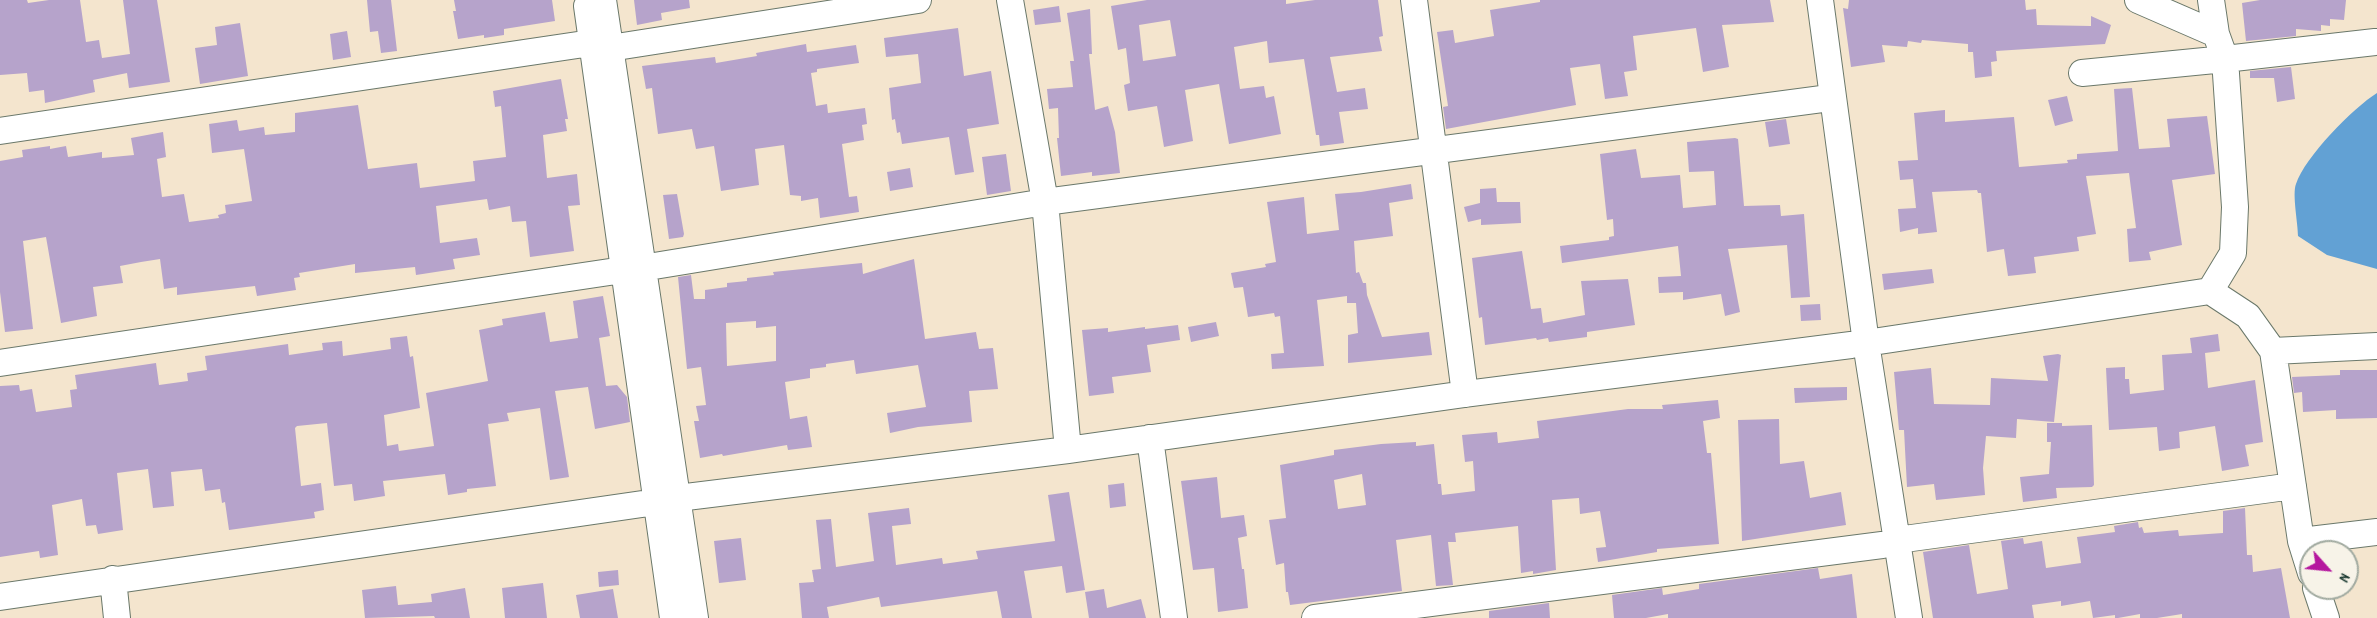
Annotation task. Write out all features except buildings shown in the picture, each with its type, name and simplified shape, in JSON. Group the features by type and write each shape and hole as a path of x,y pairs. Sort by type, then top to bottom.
{"street":[{"path":"586,0 601,46 667,500 695,618"},
{"path":"601,46 603,0"},
{"path":"0,130 918,0"},
{"path":"1010,0 1045,202 1068,450"},
{"path":"1414,0 1465,394"},
{"path":"1808,0 1890,543 1909,618"},
{"path":"1820,0 1859,344"},
{"path":"2138,0 2216,34"},
{"path":"2210,291 2233,253 2235,207 2225,59 2216,34 2211,0"},
{"path":"2082,72 2375,42"},
{"path":"0,363 633,269 1045,202 1822,99"},
{"path":"0,597 667,500 1068,450 1465,394 1859,344 2210,291 2248,316 2273,351 2301,540"},
{"path":"2273,351 2377,346"},
{"path":"1150,438 1174,618"},
{"path":"1314,618 1890,543 2293,486"},
{"path":"667,500 673,618"},
{"path":"2309,540 2377,532"},
{"path":"1890,543 1892,618"},
{"path":"113,579 117,618"},
{"path":"2320,600 2326,618"}],"water":[{"path":"2377,93 2377,269 2327,255 2298,236 2295,189 2301,173 2319,147 2343,121"}]}
